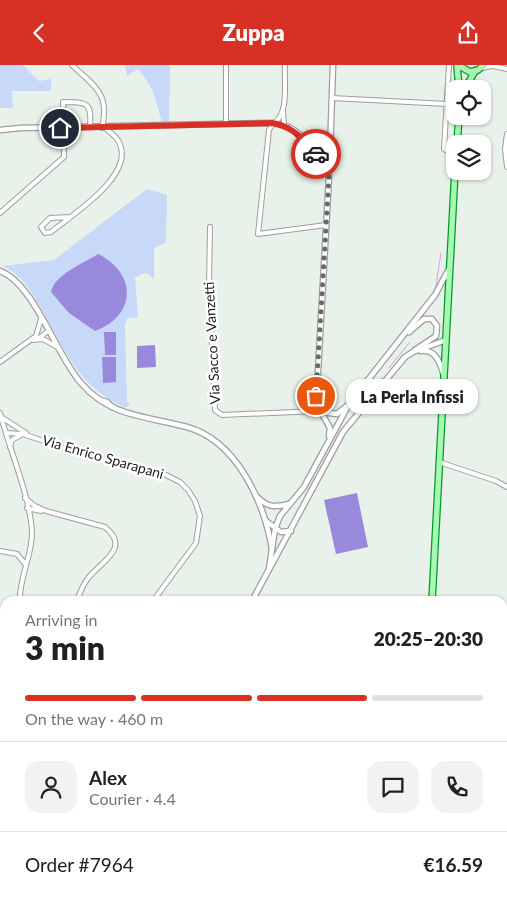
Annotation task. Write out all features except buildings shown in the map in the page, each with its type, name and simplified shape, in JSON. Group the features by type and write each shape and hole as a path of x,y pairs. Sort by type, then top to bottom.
{"main road":[{"path":"458,65 467,71 480,68"},
{"path":"458,65 459,80"},
{"path":"471,80 480,68"},
{"path":"432,596 454,180"}],"street":[{"path":"72,65 100,92 104,99 106,107 104,128"},
{"path":"226,65 226,125"},
{"path":"284,125 285,65"},
{"path":"324,163 330,153 333,65"},
{"path":"448,80 449,65"},
{"path":"480,68 507,66"},
{"path":"332,97 446,104"},
{"path":"0,213 64,157 63,102 79,102 90,108 90,128"},
{"path":"283,109 279,118 272,123 269,130 258,233 326,225"},
{"path":"446,119 444,149 446,150"},
{"path":"0,130 272,123 284,125 294,130 324,163 329,176 316,407 330,428 327,442"},
{"path":"70,217 50,219 42,224 42,230 45,233 51,232 70,217 110,183 120,166 122,152 120,143 104,128"},
{"path":"507,134 504,149 507,167"},
{"name":"Via Sacco e Vanzetti","path":"210,227 209,287 215,410 222,415 320,412 337,414 349,403"},
{"path":"269,569 275,529 280,516 304,487 349,403 435,295 449,268"},
{"path":"0,271 16,280 42,319 78,380 100,400 107,401 112,407 132,415 187,427 210,437 237,463 264,518 272,549"},
{"path":"36,338 42,319"},
{"path":"255,596 343,432 391,373 413,352 436,336 437,326 432,319 424,319 404,335"},
{"path":"0,362 48,331"},
{"path":"36,338 44,339 57,347"},
{"path":"413,352 446,340"},
{"path":"413,352 426,350 432,353 437,357 444,373"},
{"path":"0,415 30,519 31,543 20,582 20,596"},
{"name":"Via Enrico Sparapani","path":"0,415 19,429 33,436 82,454 162,473 180,482 188,490 195,501 200,516 196,543 157,596"},
{"path":"6,433 8,429 19,429"},
{"name":"Via Enrico Sparapani","path":"6,433 33,436"},
{"name":"Via Enrico Sparapani","path":"10,447 16,436 23,434"},
{"path":"439,462 496,481 507,487"},
{"path":"252,492 262,502 273,507 290,504"},
{"path":"24,498 36,508"},
{"path":"27,508 36,508 105,527 114,538 112,554 91,575 82,587 79,596"},
{"path":"30,519 36,508"},
{"path":"264,518 275,529 284,532 291,531"},
{"path":"0,551 17,554 26,565"}],"shaded area":[{"path":"0,65 23,65 39,81 51,79 51,91 12,91 13,108 0,108"},
{"path":"125,65 170,65 169,122 162,123 154,94 138,69 127,76"},
{"path":"147,189 167,195 166,242 154,248 154,280 149,274 144,273 135,278 138,317 128,318 125,324 127,402 130,404 126,408 97,391 86,380 67,355 31,291 22,280 3,266 54,260"},
{"path":"98,254 111,262 120,272 127,294 125,305 119,315 109,324 95,331 69,313 51,292 64,274"},
{"path":"104,332 116,332 116,355 105,355"},
{"path":"155,345 156,367 137,368 137,346"},
{"path":"102,357 116,357 116,382 103,383"},
{"path":"357,493 368,547 336,554 324,500"}],"waterway":[{"path":"454,80 455,72"},
{"path":"435,291 441,253"},
{"path":"389,368 409,343"},
{"path":"364,400 382,378"}],"way so far":[{"path":"316,154 328,169 329,176 316,396"}],"place":[{"name":"La Perla Infissi","path":"316,396"}],"route":[{"path":"60,128 272,123 284,125 294,130 316,154"}]}
